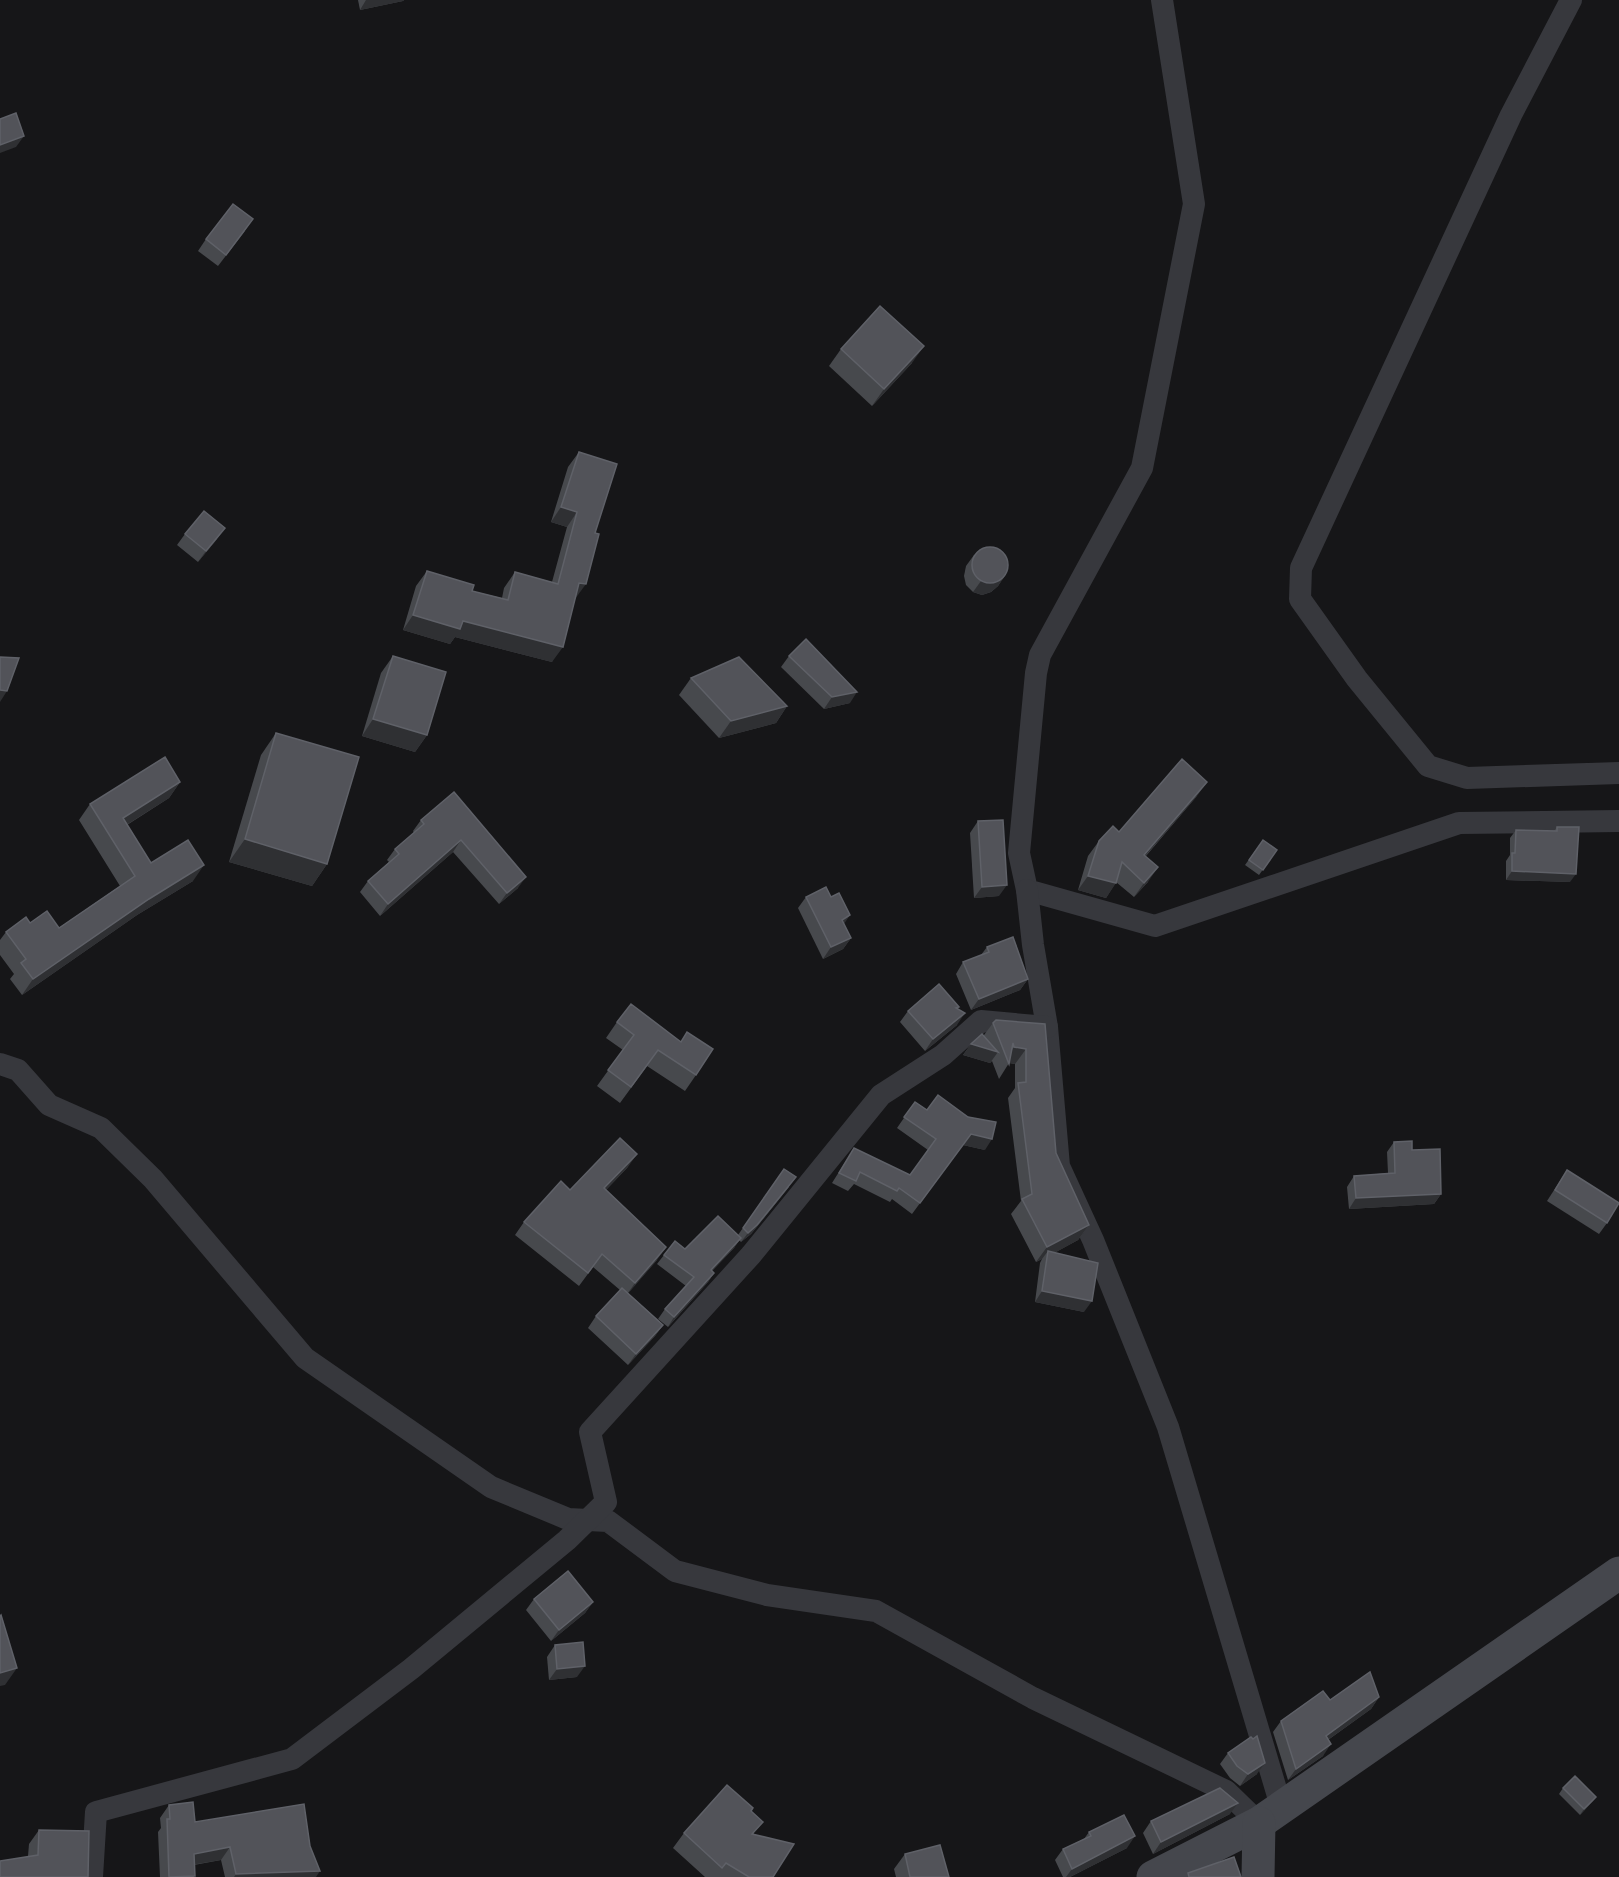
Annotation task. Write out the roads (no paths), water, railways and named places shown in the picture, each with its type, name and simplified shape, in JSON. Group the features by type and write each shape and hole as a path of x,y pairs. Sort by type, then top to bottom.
{"main road":[{"path":"1153,1877 1270,1814 1466,1681 1619,1573"},
{"path":"1258,1877 1270,1814"}],"street":[{"path":"1162,0 1194,204 1142,468 1040,655 1036,673 1019,853 1028,890 1033,945 1047,1027 1059,1166 1093,1240 1168,1427 1270,1814"},
{"path":"1571,0 1511,115 1301,568 1300,599 1357,679 1428,766 1467,778 1619,773"},
{"path":"1028,890 1155,926 1459,823 1619,821"},
{"path":"92,1877 96,1812 292,1759 411,1669 567,1540 606,1502 590,1432 751,1256 882,1095 943,1055 981,1021 1047,1027"},
{"path":"0,1064 18,1070 49,1105 101,1128 153,1179 306,1358 491,1487 568,1519 608,1521 675,1571 767,1595 876,1611 1033,1698 1270,1814"}]}
